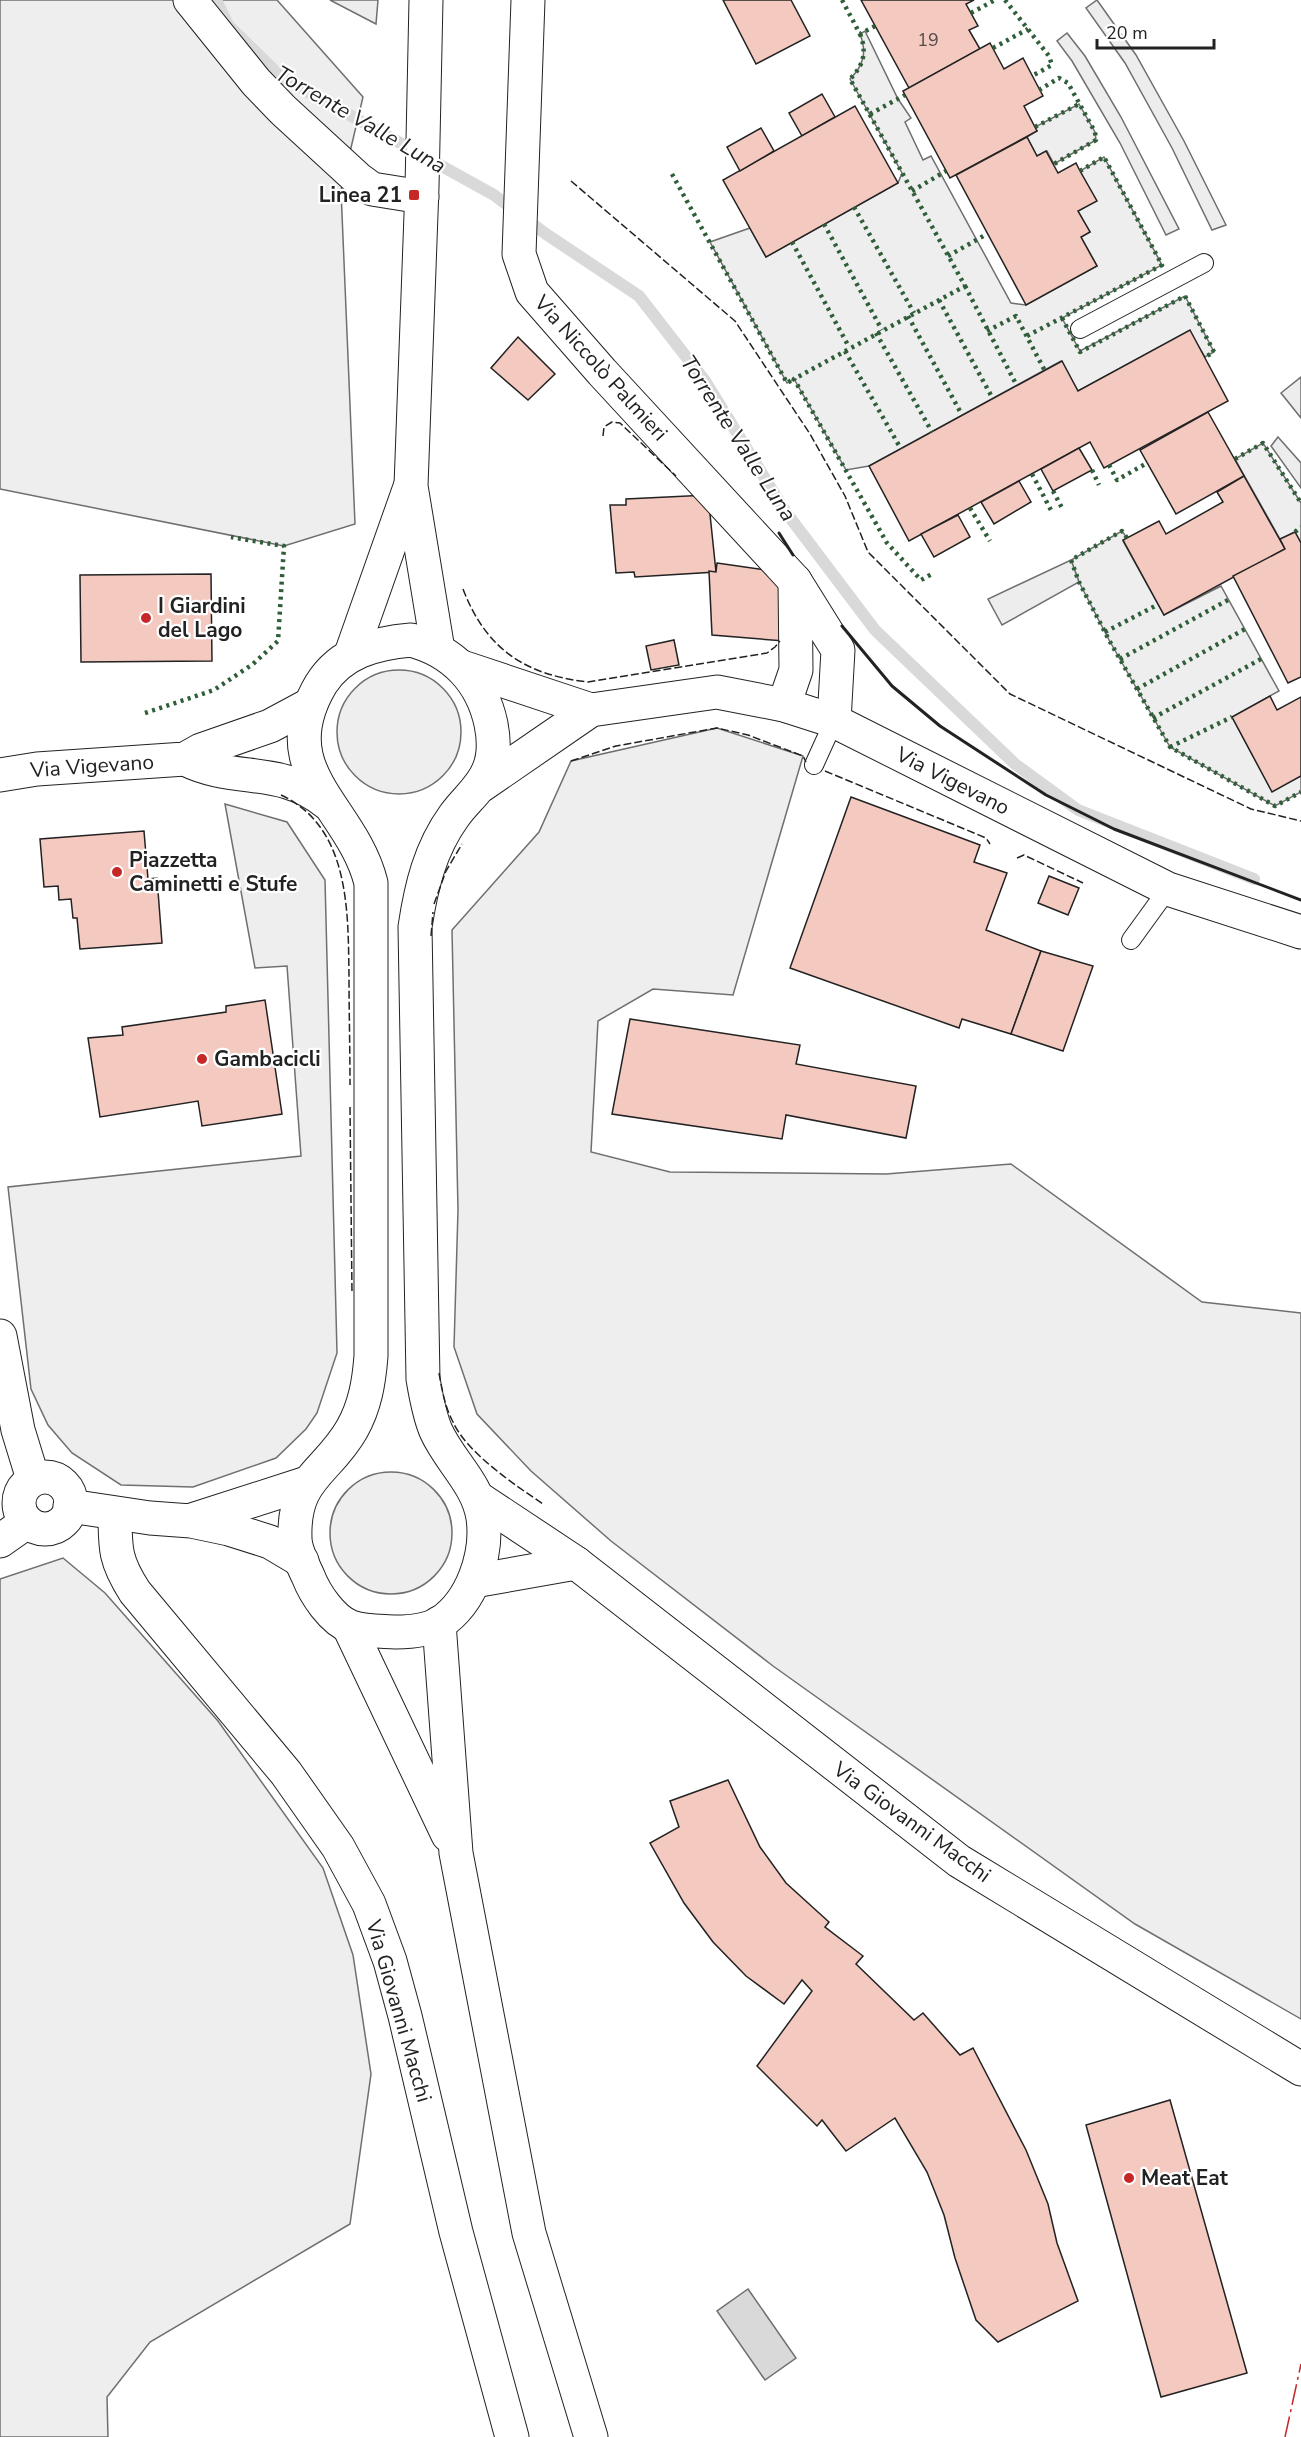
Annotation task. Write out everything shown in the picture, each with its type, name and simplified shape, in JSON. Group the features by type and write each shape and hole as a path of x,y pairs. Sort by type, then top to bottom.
{"street":[{"path":"190,0 256,82 357,178 372,189 422,192"},
{"path":"349,1627 366,1631 403,1632 421,1630 439,1623 455,1609 474,1581 481,1561 483,1540 483,1519 478,1498 436,1432 423,1379 415,927 420,890 439,842 454,816 482,785 494,752 492,730 484,698 476,683 450,659 411,486 422,192 426,0"},
{"name":"Via Niccolò Palmieri","path":"528,0 519,254 532,292 602,372 795,581 838,650 834,721"},
{"path":"411,486 351,654 324,680 311,704 304,734 304,751 311,773 327,803 341,819 361,853 371,883 371,1356 369,1384 362,1407 341,1446 308,1483 298,1504 294,1540 312,1585 326,1604 349,1627 456,1853"},
{"path":"784,705 796,670 795,581"},
{"name":"Via Vigevano","path":"351,654 379,644 411,640 450,659 591,710"},
{"name":"Via Vigevano","path":"482,785 591,710 717,692 784,705 834,721 1167,889 1301,932"},
{"name":"Via Vigevano","path":"0,775 38,769 185,759 201,750 270,726 311,704"},
{"name":"Via Vigevano","path":"185,759 202,768 218,772 253,775 297,783 313,791 327,803"},
{"path":"0,1336 18,1430 33,1479"},
{"path":"47,1476 59,1480 68,1491 70,1506 68,1516 59,1526 46,1529 31,1526 21,1516 18,1501 22,1488 33,1479 47,1476"},
{"path":"190,1521 308,1483"},
{"name":"Via Giovanni Macchi","path":"478,1498 576,1563 959,1862 1301,2069"},
{"path":"70,1506 115,1514 190,1521 250,1535 270,1542 302,1561"},
{"name":"Via Giovanni Macchi","path":"115,1514 115,1552 135,1592 286,1773 338,1847 369,1904 393,1972 456,2232 512,2437"},
{"path":"0,1541 27,1522"},
{"path":"474,1581 576,1563"},
{"path":"439,1623 456,1853 529,2233 591,2437"}],"lane":[{"path":"1080,329 1204,263"},
{"path":"814,765 834,721"},
{"path":"1131,940 1167,889"}],"shaded area":[{"path":"0,0 277,0 363,97 341,190 355,524 284,546 0,489"},
{"path":"330,0 378,0 376,24"},
{"path":"1097,0 1136,55 1184,141 1226,225 1212,230 1172,148 1125,63 1086,8"},
{"path":"865,31 898,99 911,118 905,122 923,160 931,156 1011,303 1026,305 1097,266 1081,237 1090,232 1078,211 1096,201 1080,171 1104,157 1162,265 1062,318 1080,351 1185,296 1214,352 1205,357 1189,331 1078,391 1061,361 869,466 846,470 794,379 787,383 710,242 750,228 766,257 898,183 902,173 850,79 863,58 860,34"},
{"path":"1067,33 1085,56 1121,117 1179,229 1166,235 1120,143 1072,61 1057,41"},
{"path":"1079,104 1095,132 1096,140 1054,164 1047,151 1037,156 1027,137 1037,131 1035,127"},
{"path":"1301,377 1301,418 1281,393"},
{"path":"1278,437 1301,463 1301,488 1271,446"},
{"path":"1263,443 1301,503 1301,543 1295,532 1280,539 1235,459"},
{"path":"1122,531 1127,538 1123,541 1164,615 1221,586 1279,691 1232,717 1272,791 1301,776 1301,792 1275,806 1170,747 1109,640 1079,582 1071,560"},
{"path":"1071,560 1079,582 1002,625 988,599"},
{"path":"399,670 423,675 443,688 456,708 461,732 456,756 443,776 423,789 399,794 375,789 355,776 342,756 337,732 342,708 355,688 375,675"},
{"path":"717,728 803,756 733,995 653,989 598,1021 591,1152 670,1172 886,1174 1011,1164 1202,1302 1301,1313 1301,2019 1135,1924 773,1666 611,1541 531,1471 477,1414 454,1347 458,1210 452,930 539,832 571,761"},
{"path":"225,804 287,822 325,880 337,1353 317,1413 306,1429 276,1458 193,1487 121,1485 72,1453 48,1425 31,1389 8,1187 301,1156 287,966 255,968"},
{"path":"391,1472 415,1476 434,1490 448,1509 452,1533 448,1557 434,1576 415,1590 391,1594 367,1590 348,1576 334,1557 330,1533 334,1509 348,1490 367,1476"},
{"path":"63,1558 105,1593 218,1721 323,1868 353,1955 371,2074 350,2224 150,2342 107,2397 108,2437 0,2437 0,1579"},
{"path":"748,2289 796,2358 765,2380 717,2311"}],"building":[{"path":"723,0 791,0 810,36 756,64"},
{"path":"861,0 974,0 966,4 978,26 969,30 980,49 909,88"},
{"path":"990,43 1004,69 1023,58 1043,96 1024,106 1037,131 950,178 903,91"},
{"path":"822,94 835,117 802,136 789,113"},
{"path":"855,106 898,183 766,257 723,180"},
{"path":"761,128 774,151 740,171 727,147"},
{"path":"1027,137 1037,156 1046,151 1058,173 1076,163 1097,201 1078,211 1090,232 1081,237 1097,266 1026,305 956,175"},
{"path":"1190,330 1228,401 1104,468 1090,442 909,541 869,466 1062,361 1078,391"},
{"path":"518,337 555,374 528,400 491,368"},
{"path":"1208,412 1244,476 1176,514 1140,450"},
{"path":"1079,448 1092,470 1053,491 1041,469"},
{"path":"1244,476 1285,549 1164,615 1123,540 1159,521 1166,534 1223,502 1217,492"},
{"path":"1019,481 1031,502 994,524 981,502"},
{"path":"708,495 716,572 635,577 634,572 616,573 610,505 626,505 626,499"},
{"path":"958,515 970,537 934,557 921,534"},
{"path":"1295,532 1301,543 1301,677 1288,683 1233,576 1285,549 1280,539"},
{"path":"717,563 773,571 784,598 784,641 712,635 709,571 716,572"},
{"name":"I Giardini del Lago","path":"211,574 212,661 81,662 80,575"},
{"path":"674,640 679,665 651,670 646,646"},
{"path":"1270,696 1277,710 1301,697 1301,776 1272,792 1232,717"},
{"path":"851,797 980,845 974,862 1007,873 986,930 1041,951 1011,1034 962,1019 959,1028 790,968"},
{"path":"144,831 148,879 157,878 162,943 80,949 77,918 73,918 71,899 59,900 58,886 44,887 40,839"},
{"path":"1049,876 1079,888 1068,915 1038,903"},
{"path":"1041,951 1093,966 1063,1051 1011,1034"},
{"path":"265,1000 282,1114 202,1126 198,1101 100,1117 88,1038 123,1035 122,1027 226,1012 226,1006"},
{"path":"630,1019 800,1045 796,1064 916,1086 906,1138 786,1115 782,1139 612,1114"},
{"path":"728,1780 760,1847 786,1883 829,1922 825,1927 863,1956 856,1964 914,2020 923,2013 960,2055 973,2048 1026,2150 1048,2204 1057,2243 1078,2301 998,2342 976,2320 955,2258 944,2215 927,2172 895,2118 846,2151 822,2120 817,2126 757,2066 812,1991 802,1980 784,2004 746,1976 713,1942 684,1903 650,1843 679,1827 670,1801"},
{"path":"1170,2100 1247,2373 1161,2397 1086,2125"}],"waterway":[{"name":"Torrente Valle Luna","path":"216,0 228,25 281,77 494,195 546,234 639,296 705,381 785,511 875,630 1015,764 1078,810 1254,879"}],"hedge":[{"path":"842,0 860,34 875,26"},
{"path":"971,13 995,0"},
{"path":"1005,0 1049,56 1052,65 1032,76"},
{"path":"993,48 1028,29"},
{"path":"860,34 863,58 850,79 965,286 794,379 887,543 921,580 932,574"},
{"path":"1039,90 1059,78 1068,83 1095,132 1096,140 1054,164"},
{"path":"870,114 905,95"},
{"path":"1035,127 1079,104"},
{"path":"1027,336 1162,265 1104,157 1080,171"},
{"path":"912,191 946,171"},
{"path":"672,174 787,383 794,379"},
{"path":"854,207 914,313"},
{"path":"824,224 882,330"},
{"path":"948,256 987,234"},
{"path":"792,242 849,347"},
{"path":"965,286 1017,386"},
{"path":"1062,318 1080,352 1185,296 1214,352 1205,357"},
{"path":"939,300 993,399"},
{"path":"908,316 962,415"},
{"path":"987,331 1016,316 1045,371"},
{"path":"876,333 932,432"},
{"path":"845,351 901,449"},
{"path":"1235,459 1263,443 1301,503"},
{"path":"1109,465 1117,480 1147,463"},
{"path":"1092,470 1099,485"},
{"path":"1032,474 1052,512"},
{"path":"1053,491 1062,508"},
{"path":"970,508 990,541"},
{"path":"1295,532 1301,527"},
{"path":"1127,538 1122,531 1071,560 1079,582 1109,640 1170,747 1275,806 1301,792"},
{"path":"145,713 214,690 253,664 278,641 284,546 231,537"},
{"path":"1120,659 1228,600"},
{"path":"1105,632 1157,605"},
{"path":"1137,689 1245,629"},
{"path":"1153,718 1261,659"},
{"path":"1170,747 1232,717"}],"fence":[{"path":"571,181 735,321 810,434 845,496 868,552 1010,694 1251,809 1301,821"},
{"path":"603,436 604,427 612,422 620,423 676,476"},
{"path":"463,589 483,628 511,655 545,673 588,682 767,653 780,641"},
{"path":"571,761 616,746 717,728 748,735 803,756 806,762"},
{"path":"825,771 986,838 990,844"},
{"path":"281,795 304,809 321,828 333,849 341,873 348,925 350,1085"},
{"path":"434,904 446,871 462,844"},
{"path":"1017,858 1024,855 1083,883"},
{"path":"431,936 433,912"},
{"path":"350,1107 352,1294"},
{"path":"439,1373 448,1410 460,1434 493,1468 543,1504"}],"wall":[{"path":"779,533 793,555"},
{"path":"842,626 892,686 940,726 1046,795 1114,829 1301,900"}],"power":[{"path":"1285,2437 1301,2364"}],"place":[{"name":"Linea 21","path":"414,195"},
{"name":"I Giardini del Lago","path":"146,618"},
{"name":"Piazzetta Caminetti e Stufe","path":"117,872"},
{"name":"Gambacicli","path":"202,1059"},
{"name":"Meat Eat","path":"1129,2178"}]}
